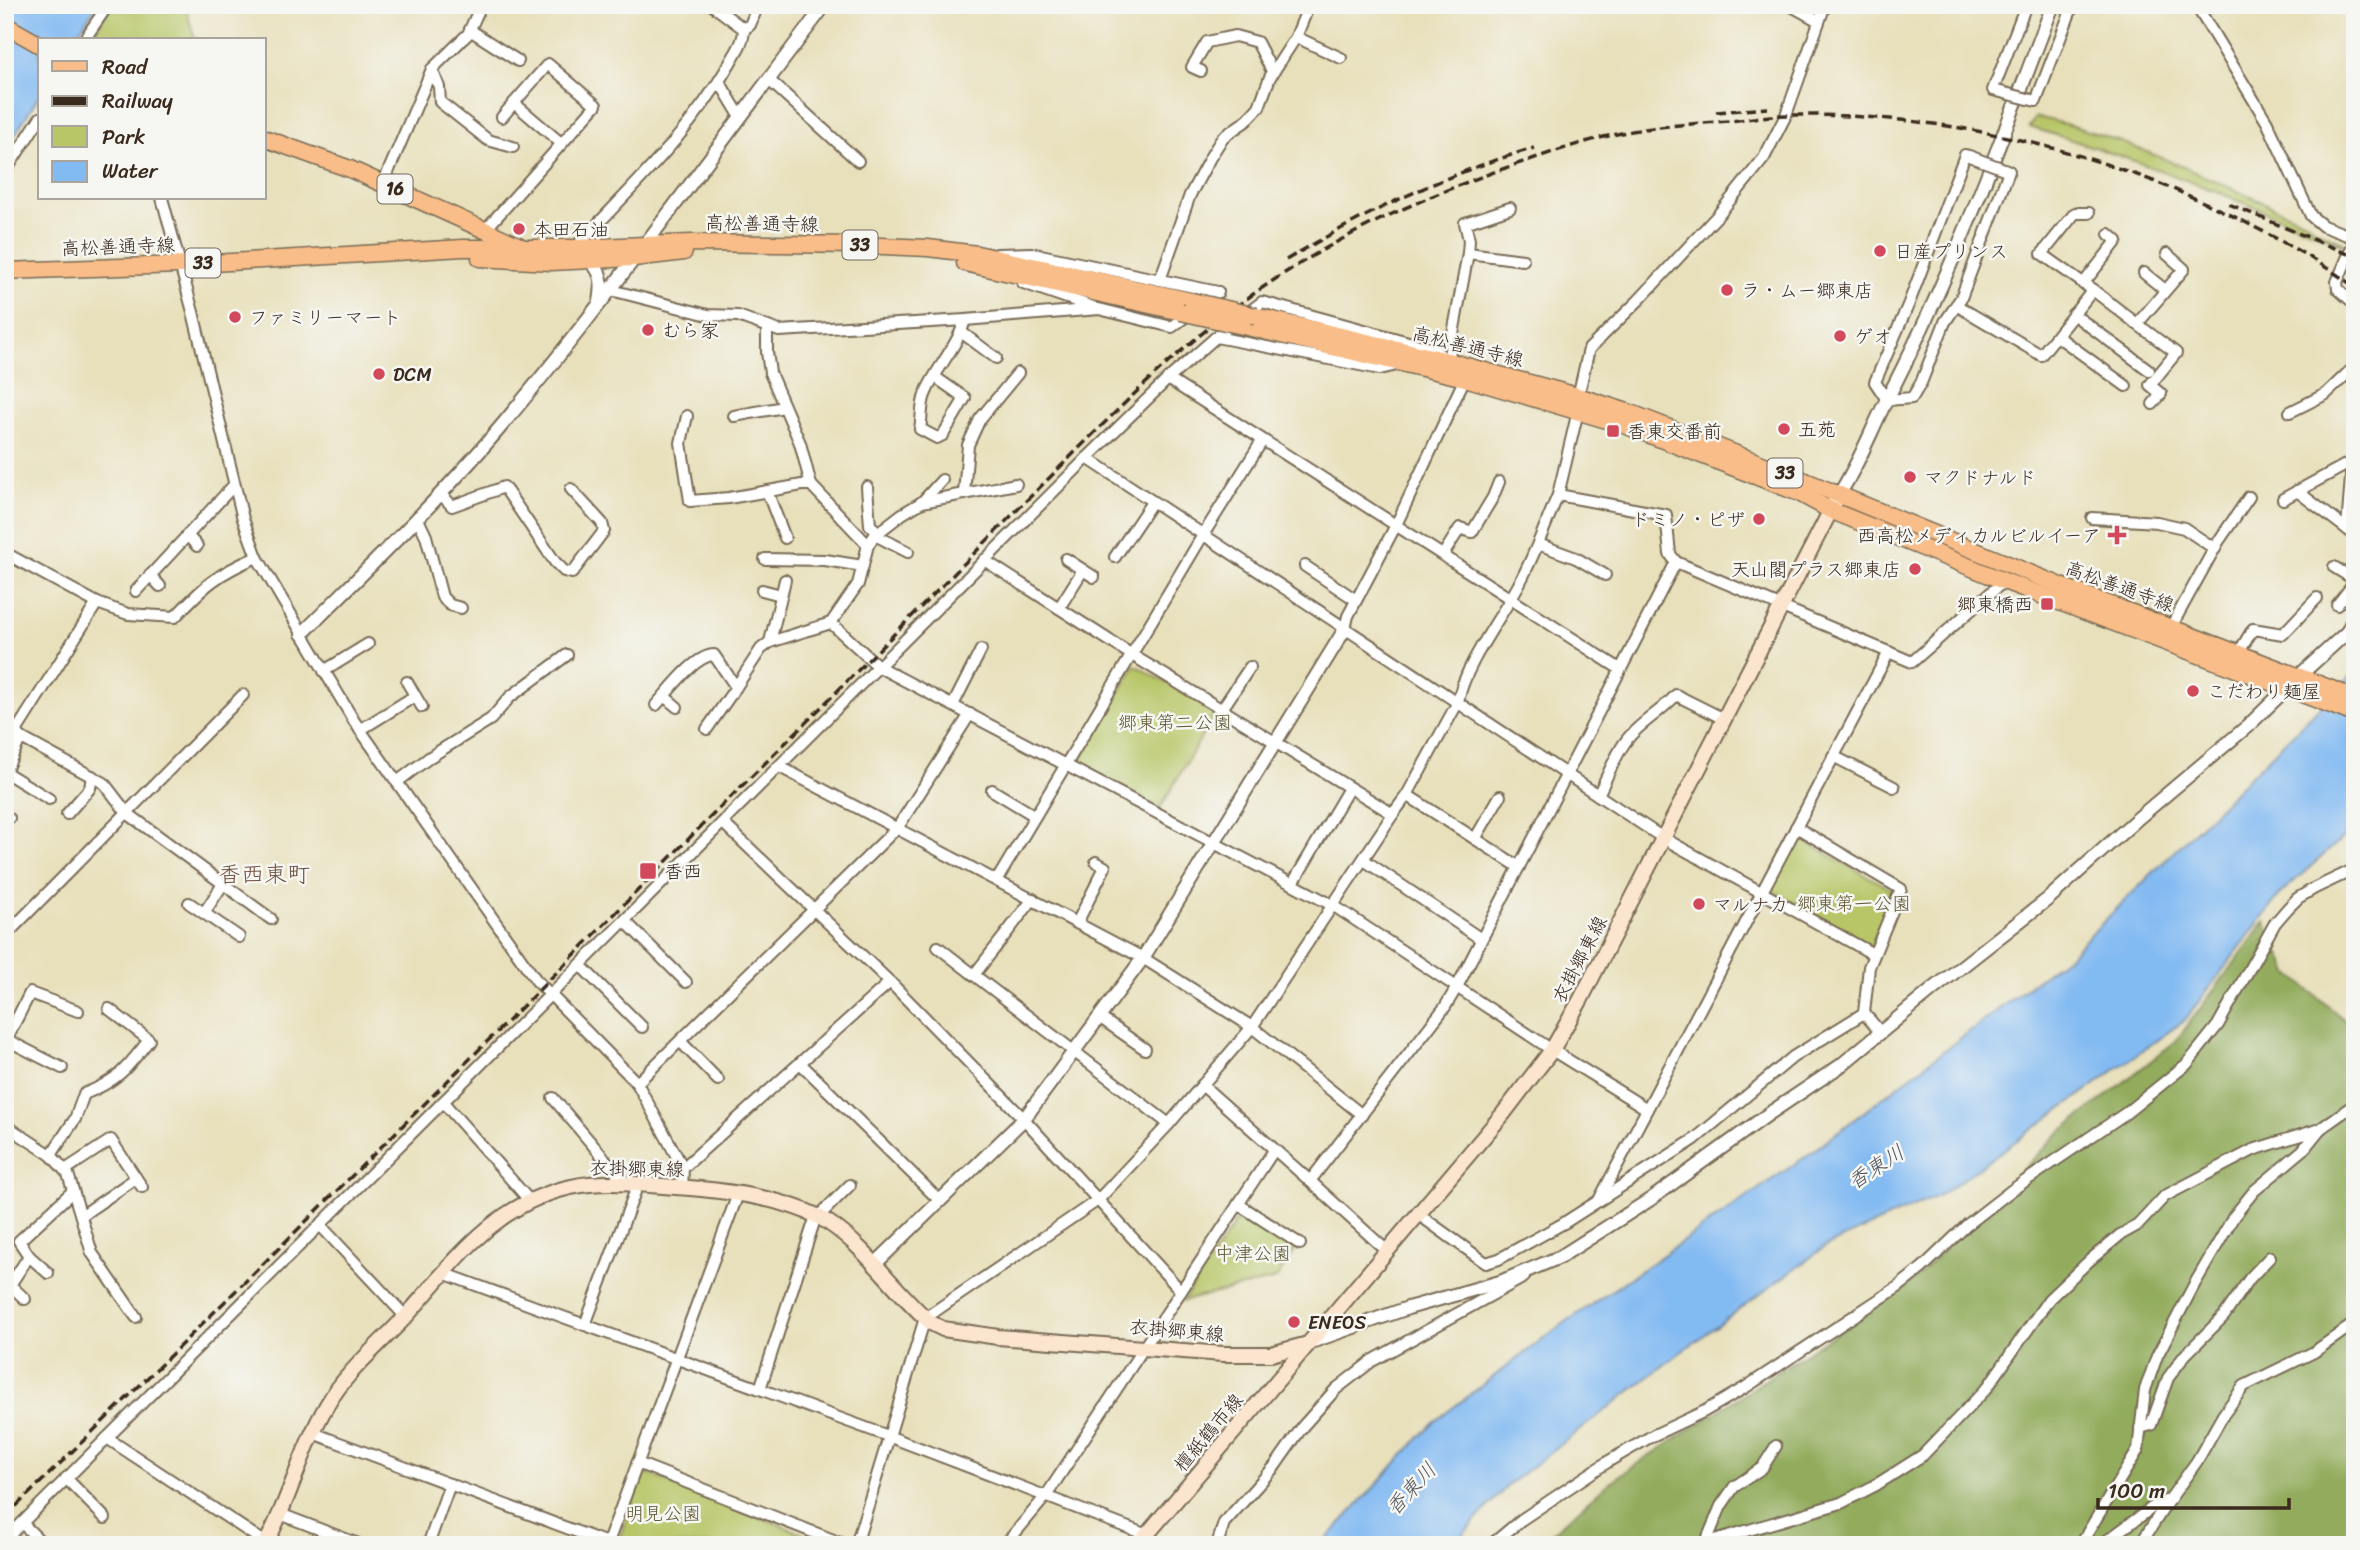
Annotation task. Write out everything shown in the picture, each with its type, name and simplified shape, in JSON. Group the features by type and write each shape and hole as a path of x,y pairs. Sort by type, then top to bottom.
{"main road":[{"path":"5,25 38,44"},
{"name":"16","path":"266,139 383,184 524,248"},
{"path":"468,221 473,251"},
{"path":"473,251 486,229"},
{"name":"高松善通寺線","path":"5,271 647,244 928,248 1187,306 1465,378 1579,404"},
{"name":"高松善通寺線","path":"524,248 551,262"},
{"name":"高松善通寺線","path":"473,251 551,262 588,260 626,264 691,251 787,251 973,259"},
{"name":"高松善通寺線","path":"1249,321 1448,361 1579,404 1799,493 1834,503 2239,652 2355,714"},
{"name":"高松善通寺線","path":"1834,503 2004,581 2297,682 2355,698"},
{"name":"衣掛郷東線","path":"266,1544 313,1433 327,1404 346,1376 406,1317 485,1229 529,1200 572,1186 632,1184 682,1187 738,1194 789,1205 832,1225 925,1318 943,1329 1223,1354 1272,1354 1308,1344 1503,1114 1552,1050 1581,999 1834,503"},
{"name":"檀紙鶴市線","path":"1142,1540 1308,1344"}],"street":[{"path":"85,38 108,5"},
{"path":"383,184 432,69 470,30 481,5"},
{"path":"712,5 744,29"},
{"path":"744,29 750,25 758,5"},
{"path":"302,635 441,494 502,425 611,290 626,264 647,244 825,5"},
{"path":"1160,280 1191,195 1211,156 1223,137 1246,121 1259,107 1273,73 1296,37 1309,5"},
{"path":"1790,5 1819,21"},
{"path":"856,1545 925,1318 1098,1200 1169,1124 1252,1027 1407,795 1458,702 1460,691 1483,645 1511,598 1538,544 1558,495 1589,349 1687,249 1765,158 1786,115 1825,5"},
{"path":"2026,5 1993,90 2036,101 2073,5"},
{"path":"1834,503 1900,379 1961,237 2053,5"},
{"path":"2197,6 2267,122 2311,216 2323,226 2355,239 2337,282 2338,289 2355,304"},
{"path":"575,248 678,138 719,81 744,37 744,29"},
{"path":"470,30 518,61"},
{"path":"1201,71 1192,67 1206,42 1235,36 1257,42 1273,73"},
{"path":"1296,37 1341,58"},
{"path":"486,229 599,101 545,61 502,117"},
{"path":"432,69 439,87 440,102 488,140 513,148"},
{"path":"768,79 858,161"},
{"path":"719,81 740,116"},
{"path":"514,103 562,144"},
{"path":"5,172 38,120"},
{"path":"1965,155 2009,171 1961,298 1945,322 1921,383 1912,398 1887,400 1875,382 1909,303 1952,183 1965,155"},
{"path":"163,200 193,312 233,485 257,557 360,730 498,926 550,997 637,1083 683,1168 682,1187"},
{"path":"1448,361 1468,253 1469,240 1465,223 1510,208"},
{"path":"2089,214 2075,213 2042,254 2176,354 2150,385 2171,403"},
{"path":"1956,305 2041,355 2073,314 2117,241 2109,234"},
{"path":"603,246 617,249 626,264"},
{"path":"1031,253 1218,292 1172,327 1099,309 980,270 973,259 1031,253"},
{"path":"1468,253 1523,260"},
{"path":"2137,324 2184,269 2167,254"},
{"path":"588,260 596,265 602,280 599,305"},
{"path":"2144,273 2165,290"},
{"path":"611,290 708,315 738,316 779,331 963,326 1099,309"},
{"path":"5,1540 984,560 1168,379 1216,337 1262,302 1434,349 1448,361"},
{"path":"2073,314 2149,370"},
{"path":"963,326 996,358"},
{"path":"935,377 965,398 943,435 937,438 920,429 924,397 963,326"},
{"path":"767,327 770,373 800,443 811,485 868,545"},
{"path":"2057,336 2126,386"},
{"path":"1216,337 1380,369 1407,363"},
{"path":"2290,412 2326,394 2355,366"},
{"path":"964,494 968,445 982,416 1018,373"},
{"path":"874,1265 1024,1119 1143,958 1345,629 1348,616 1396,525 1465,378"},
{"path":"1168,379 1620,669"},
{"path":"2153,404 2161,394"},
{"path":"962,402 982,416"},
{"path":"734,416 784,407"},
{"path":"687,416 681,443 690,501 811,485"},
{"path":"2351,533 2354,438"},
{"path":"997,880 1262,441"},
{"path":"1087,458 1663,838 1874,954"},
{"path":"2283,499 2353,461"},
{"path":"707,729 761,649 770,642 831,623 858,584 868,545 877,534 922,502 942,480"},
{"path":"1443,555 1460,528 1472,532 1499,482"},
{"path":"922,502 1016,484"},
{"path":"136,591 233,485"},
{"path":"441,494 452,506 504,487 555,562 564,571 572,573 604,531 601,523 571,489"},
{"path":"867,487 870,524 877,534 908,552"},
{"path":"767,491 785,538"},
{"path":"2297,491 2351,533"},
{"path":"1558,495 1666,515 1670,554 1676,562 1912,662 2004,581"},
{"path":"2171,627 2215,549 2249,497"},
{"path":"1115,557 1152,502"},
{"path":"418,517 426,536 442,597 450,605 461,608"},
{"path":"2092,518 2157,522 2184,528 2215,549"},
{"path":"187,535 197,546"},
{"path":"1538,544 1576,558 1605,575"},
{"path":"5,554 97,603 128,614 175,617 203,587 257,557"},
{"path":"765,559 825,560 863,566"},
{"path":"1066,559 1094,577"},
{"path":"984,560 1132,655 1393,814"},
{"path":"1310,1181 1445,1007 1457,987 1676,562"},
{"path":"1305,566 1356,600"},
{"path":"2334,567 2355,581 2337,605"},
{"path":"1059,608 1083,570"},
{"path":"150,575 160,586"},
{"path":"770,642 785,580"},
{"path":"762,590 781,595"},
{"path":"2239,652 2253,629 2283,634 2317,598"},
{"path":"49,799 5,772 14,733 97,603"},
{"path":"2344,636 2355,612"},
{"path":"831,623 879,667 1334,905 1552,1050 1647,1109"},
{"path":"1217,1545 1224,1523 1275,1466 1303,1426 1336,1389 1372,1361 1560,1256 1651,1199 1840,1066 2048,899 2136,820 2249,725 2355,625"},
{"path":"324,671 368,644"},
{"path":"953,705 981,650"},
{"path":"1600,1198 1889,652"},
{"path":"397,782 430,757 491,719 510,697 567,654"},
{"path":"656,705 698,660 708,655 714,655 736,687"},
{"path":"1222,709 1251,667"},
{"path":"407,682 422,707"},
{"path":"6,935 243,695"},
{"path":"1598,795 1627,738 1643,723 1665,709 1676,695 1724,719"},
{"path":"360,730 415,696"},
{"path":"664,696 677,707"},
{"path":"637,1083 898,827 970,714"},
{"path":"14,733 104,783 127,813 271,919"},
{"path":"1833,756 1894,787"},
{"path":"780,766 1143,958 1252,1027 1362,1115"},
{"path":"67,814 90,788 92,776"},
{"path":"1293,883 1349,788"},
{"path":"992,790 1035,816"},
{"path":"1407,795 1519,867"},
{"path":"1475,839 1500,796"},
{"path":"723,823 890,982 1024,1119 1181,1291"},
{"path":"1796,827 1901,889 1869,967 1864,1013 1880,1032"},
{"path":"1364,860 1481,939"},
{"path":"1077,923 1105,867 1096,862"},
{"path":"1491,1545 1521,1520 1609,1461 1746,1387 1898,1287 2012,1189 2126,1114 2188,1064 2218,1025 2275,923 2288,908 2315,888 2355,869"},
{"path":"204,913 223,884"},
{"path":"974,975 1033,899"},
{"path":"189,903 239,937"},
{"path":"625,921 686,982"},
{"path":"938,947 1169,1124"},
{"path":"581,966 642,1027"},
{"path":"683,1168 890,982"},
{"path":"62,1068 6,1041 30,993 78,1011"},
{"path":"51,1155 75,1119 84,1094 106,1086 127,1068 149,1040 109,1009"},
{"path":"1418,1214 1486,1263 1499,1259 1564,1223 1695,1139 1793,1057 1864,1013"},
{"path":"1099,1017 1145,1049"},
{"path":"680,1041 718,1080"},
{"path":"800,1063 940,1201"},
{"path":"1202,1085 1387,1251"},
{"path":"553,1098 632,1184 585,1325"},
{"path":"443,1102 529,1200"},
{"path":"2085,1543 2138,1450 2145,1390 2157,1356 2234,1216 2254,1191 2303,1150 2320,1129 2355,1104"},
{"path":"5,1125 51,1155 68,1174 92,1253 136,1317"},
{"path":"1702,1543 1841,1503 1876,1485 1923,1455 1986,1388 2049,1299 2120,1235 2138,1225 2165,1196 2253,1150 2320,1129"},
{"path":"65,1170 111,1140 139,1183 81,1216"},
{"path":"1005,1545 1046,1496 1274,1150"},
{"path":"760,1389 817,1216 850,1185"},
{"path":"48,1273 29,1256 19,1241 73,1191"},
{"path":"313,1433 607,1544 738,1194"},
{"path":"1238,1204 1300,1244"},
{"path":"320,1225 406,1317"},
{"path":"25,1299 10,1285 29,1256"},
{"path":"1308,1344 1408,1308 1500,1282 1560,1256"},
{"path":"2140,1428 2151,1425 2168,1378 2185,1355 2224,1316 2250,1278 2270,1257"},
{"path":"443,1273 1046,1496 1142,1540"},
{"path":"2140,1545 2197,1461 2223,1415 2245,1386 2314,1352 2355,1323"},
{"path":"107,1438 266,1544"},
{"path":"1702,1543 1734,1487 1762,1468 1776,1446"},
{"path":"637,1464 846,1545"},
{"path":"66,1478 105,1518"},
{"path":"428,1545 450,1484"},
{"path":"2101,1545 2153,1507 2170,1499"},
{"path":"280,1514 361,1545"},
{"path":"22,1523 44,1545"}],"green space":[{"path":"112,5 185,5 194,38 90,38"},
{"path":"2036,117 2105,136 2140,149 2306,221 2313,228 2345,243 2148,166 2029,127"},
{"name":"郷東第二公園","path":"1135,665 1216,711 1160,809 1079,763"},
{"name":"郷東第一公園","path":"1797,837 1894,891 1871,947 1770,889"},
{"path":"2265,922 2289,973 2347,1022 2355,1014 2355,1545 1538,1545 1610,1482 1908,1286 2058,1134 2176,1041"},
{"name":"中津公園","path":"1244,1209 1298,1245 1276,1279 1183,1301"},
{"name":"明見公園","path":"643,1472 804,1534 801,1545 617,1545"}],"water":[{"path":"5,5 97,5 74,38 38,38 38,97 5,151"},
{"name":"香東川","path":"2355,672 2355,827 2281,893 2185,1020 1942,1194 1826,1246 1681,1352 1508,1485 1453,1545 1321,1545 1433,1423 1553,1331 1805,1157 2071,954"}],"railway":[{"path":"1716,112 1768,108"},
{"path":"5,1517 564,965 1129,399 1184,349 1241,303 1308,258 1379,220 1491,173 1602,137 1656,127 1774,116 1847,116 1906,121 2021,140 2133,173 2241,220 2299,251 2355,287"},
{"path":"1286,260 1347,226 1437,182 1534,148"},
{"path":"2229,204 2355,257"}],"place":[{"name":"本田石油","path":"519,229"},
{"name":"日産プリンス","path":"1880,251"},
{"name":"ラ・ムー郷東店","path":"1727,290"},
{"name":"ファミリーマート","path":"235,317"},
{"name":"むら家","path":"648,330"},
{"name":"ゲオ","path":"1840,336"},
{"name":"DCM","path":"379,374"},
{"name":"五苑","path":"1784,429"},
{"name":"香東交番前","path":"1613,431"},
{"name":"マクドナルド","path":"1910,477"},
{"name":"ドミノ・ピザ","path":"1759,519"},
{"name":"西高松メディカルビルイーア","path":"2117,535"},
{"name":"天山閣プラス郷東店","path":"1915,569"},
{"name":"郷東橋西","path":"2047,604"},
{"name":"こだわり麺屋","path":"2193,691"},
{"name":"香西","path":"648,871"},
{"name":"マルナカ","path":"1699,904"},
{"name":"ENEOS","path":"1294,1322"}],"district":[{"name":"香西東町","path":"264,874"}]}
